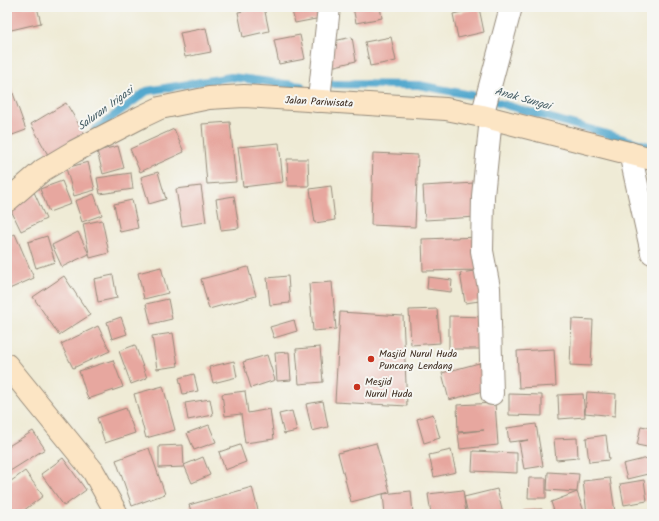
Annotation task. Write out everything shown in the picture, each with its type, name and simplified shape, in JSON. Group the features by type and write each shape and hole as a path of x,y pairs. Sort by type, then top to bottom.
{"street":[{"path":"320,88 329,7"},
{"path":"492,394 489,288 482,251 487,107 510,7"},
{"name":"Jalan Pariwisata","path":"7,201 43,170 75,151 160,108 209,98 320,88 446,109 487,107 652,159"},
{"path":"630,153 652,253"},
{"path":"7,365 93,472 117,514"}],"building":[{"path":"7,7 37,7 41,23 7,31"},
{"path":"264,7 269,31 243,37 238,12"},
{"path":"291,7 319,7 321,18 295,23"},
{"path":"353,7 380,7 382,18 356,23"},
{"path":"479,8 484,32 458,38 453,14"},
{"path":"206,28 211,52 185,57 180,33"},
{"path":"300,35 305,59 279,64 274,40"},
{"path":"352,37 356,61 331,67 325,43"},
{"path":"391,37 396,61 370,66 365,42"},
{"path":"7,76 26,130 7,137"},
{"path":"66,103 84,133 48,155 31,124"},
{"path":"230,122 236,182 207,184 202,124"},
{"path":"174,129 184,152 140,172 130,149"},
{"path":"279,143 283,182 243,187 238,147"},
{"path":"118,146 124,168 103,174 97,151"},
{"path":"373,153 418,155 415,227 371,225"},
{"path":"287,159 308,159 309,186 288,186"},
{"path":"88,162 95,190 74,196 66,168"},
{"path":"158,172 166,199 149,204 141,177"},
{"path":"131,173 133,189 100,194 97,178"},
{"path":"62,181 71,204 49,212 40,189"},
{"path":"475,183 477,217 425,220 423,186"},
{"path":"201,186 206,222 182,226 176,189"},
{"path":"331,186 335,220 315,223 310,189"},
{"path":"34,192 46,219 21,231 8,204"},
{"path":"94,194 102,215 82,222 75,201"},
{"path":"234,196 239,228 221,230 216,199"},
{"path":"132,200 138,228 120,232 114,204"},
{"path":"102,220 109,253 90,258 83,224"},
{"path":"78,232 89,254 62,267 52,245"},
{"path":"15,234 34,278 7,290 7,238"},
{"path":"47,236 55,262 36,268 28,242"},
{"path":"482,237 482,270 423,271 422,239"},
{"path":"161,267 168,293 144,299 138,273"},
{"path":"248,267 256,296 209,309 201,279"},
{"path":"482,270 487,300 465,303 460,273"},
{"path":"113,275 117,298 98,302 94,279"},
{"path":"64,276 90,315 59,335 33,297"},
{"path":"288,276 290,303 270,305 267,278"},
{"path":"428,277 452,280 451,292 427,289"},
{"path":"332,282 336,329 313,331 309,284"},
{"path":"168,299 172,319 151,324 146,304"},
{"path":"437,309 440,343 411,345 409,310"},
{"name":"Masjid Nurul Huda Puncang Lendang","path":"340,312 403,316 407,406 335,402"},
{"path":"449,316 486,317 487,349 449,349"},
{"path":"121,317 127,334 112,339 107,322"},
{"path":"572,319 593,320 591,366 570,365"},
{"path":"294,320 297,331 274,338 270,327"},
{"path":"98,326 110,351 73,368 61,344"},
{"path":"173,333 178,366 157,369 152,336"},
{"path":"135,345 147,378 131,384 119,351"},
{"path":"320,347 323,382 299,384 296,349"},
{"path":"554,349 556,386 519,388 517,351"},
{"path":"289,352 291,380 277,381 275,353"},
{"path":"267,355 275,380 251,388 243,362"},
{"path":"113,360 123,387 88,399 79,371"},
{"path":"234,361 237,377 213,383 209,367"},
{"path":"479,363 487,390 449,400 442,373"},
{"path":"194,374 198,391 183,394 179,378"},
{"path":"163,386 175,430 146,438 134,394"},
{"path":"245,391 248,413 270,409 274,439 245,443 241,414 225,416 222,394"},
{"path":"587,392 616,394 615,416 585,413"},
{"path":"509,394 542,395 542,416 509,415"},
{"path":"583,394 585,417 559,419 558,395"},
{"path":"210,399 213,415 188,420 185,403"},
{"path":"323,401 328,427 312,431 306,404"},
{"path":"495,403 498,445 460,449 458,433 484,430 458,432 457,405"},
{"path":"126,408 135,433 105,443 97,418"},
{"path":"292,411 297,431 284,434 279,414"},
{"path":"433,414 440,438 424,443 417,419"},
{"path":"536,424 543,466 524,469 519,442 528,440 509,442 507,428"},
{"path":"209,425 216,442 194,450 187,433"},
{"path":"641,426 652,428 652,448 637,445"},
{"path":"33,431 45,449 7,473 7,447"},
{"path":"606,435 609,460 589,462 586,438"},
{"path":"577,438 578,458 556,460 554,439"},
{"path":"376,443 390,492 351,502 338,453"},
{"path":"183,445 184,467 159,468 159,446"},
{"path":"240,445 246,462 225,470 219,452"},
{"path":"149,448 165,494 132,506 116,460"},
{"path":"451,450 456,472 434,477 429,455"},
{"path":"473,451 517,453 517,473 472,471"},
{"path":"203,457 210,475 192,483 184,465"},
{"path":"63,458 86,490 64,506 41,474"},
{"path":"648,458 652,473 627,479 623,464"},
{"path":"25,471 43,496 19,514 7,514 7,484"},
{"path":"548,472 579,474 577,492 547,490"},
{"path":"529,478 546,478 546,498 528,498"},
{"path":"610,478 615,512 587,514 583,481"},
{"path":"644,480 647,501 624,505 620,484"},
{"path":"252,487 259,514 192,514 189,505"},
{"path":"497,489 503,514 468,514 464,497"},
{"path":"463,490 466,514 431,514 428,494"},
{"path":"411,491 413,514 385,514 383,494"},
{"path":"577,492 585,514 555,514 551,502"},
{"path":"542,509 542,514 524,514 524,510"}],"waterway":[{"name":"Saluran Irigasi","path":"95,130 147,91 231,77 301,86"},
{"name":"Saluran Irigasi","path":"331,84 419,85 476,96"},
{"name":"Anak Sungai","path":"488,100 652,147"}],"place":[{"name":"Masjid Nurul Huda Puncang Lendang","path":"371,359"},
{"name":"Mesjid Nurul Huda","path":"357,387"}]}
